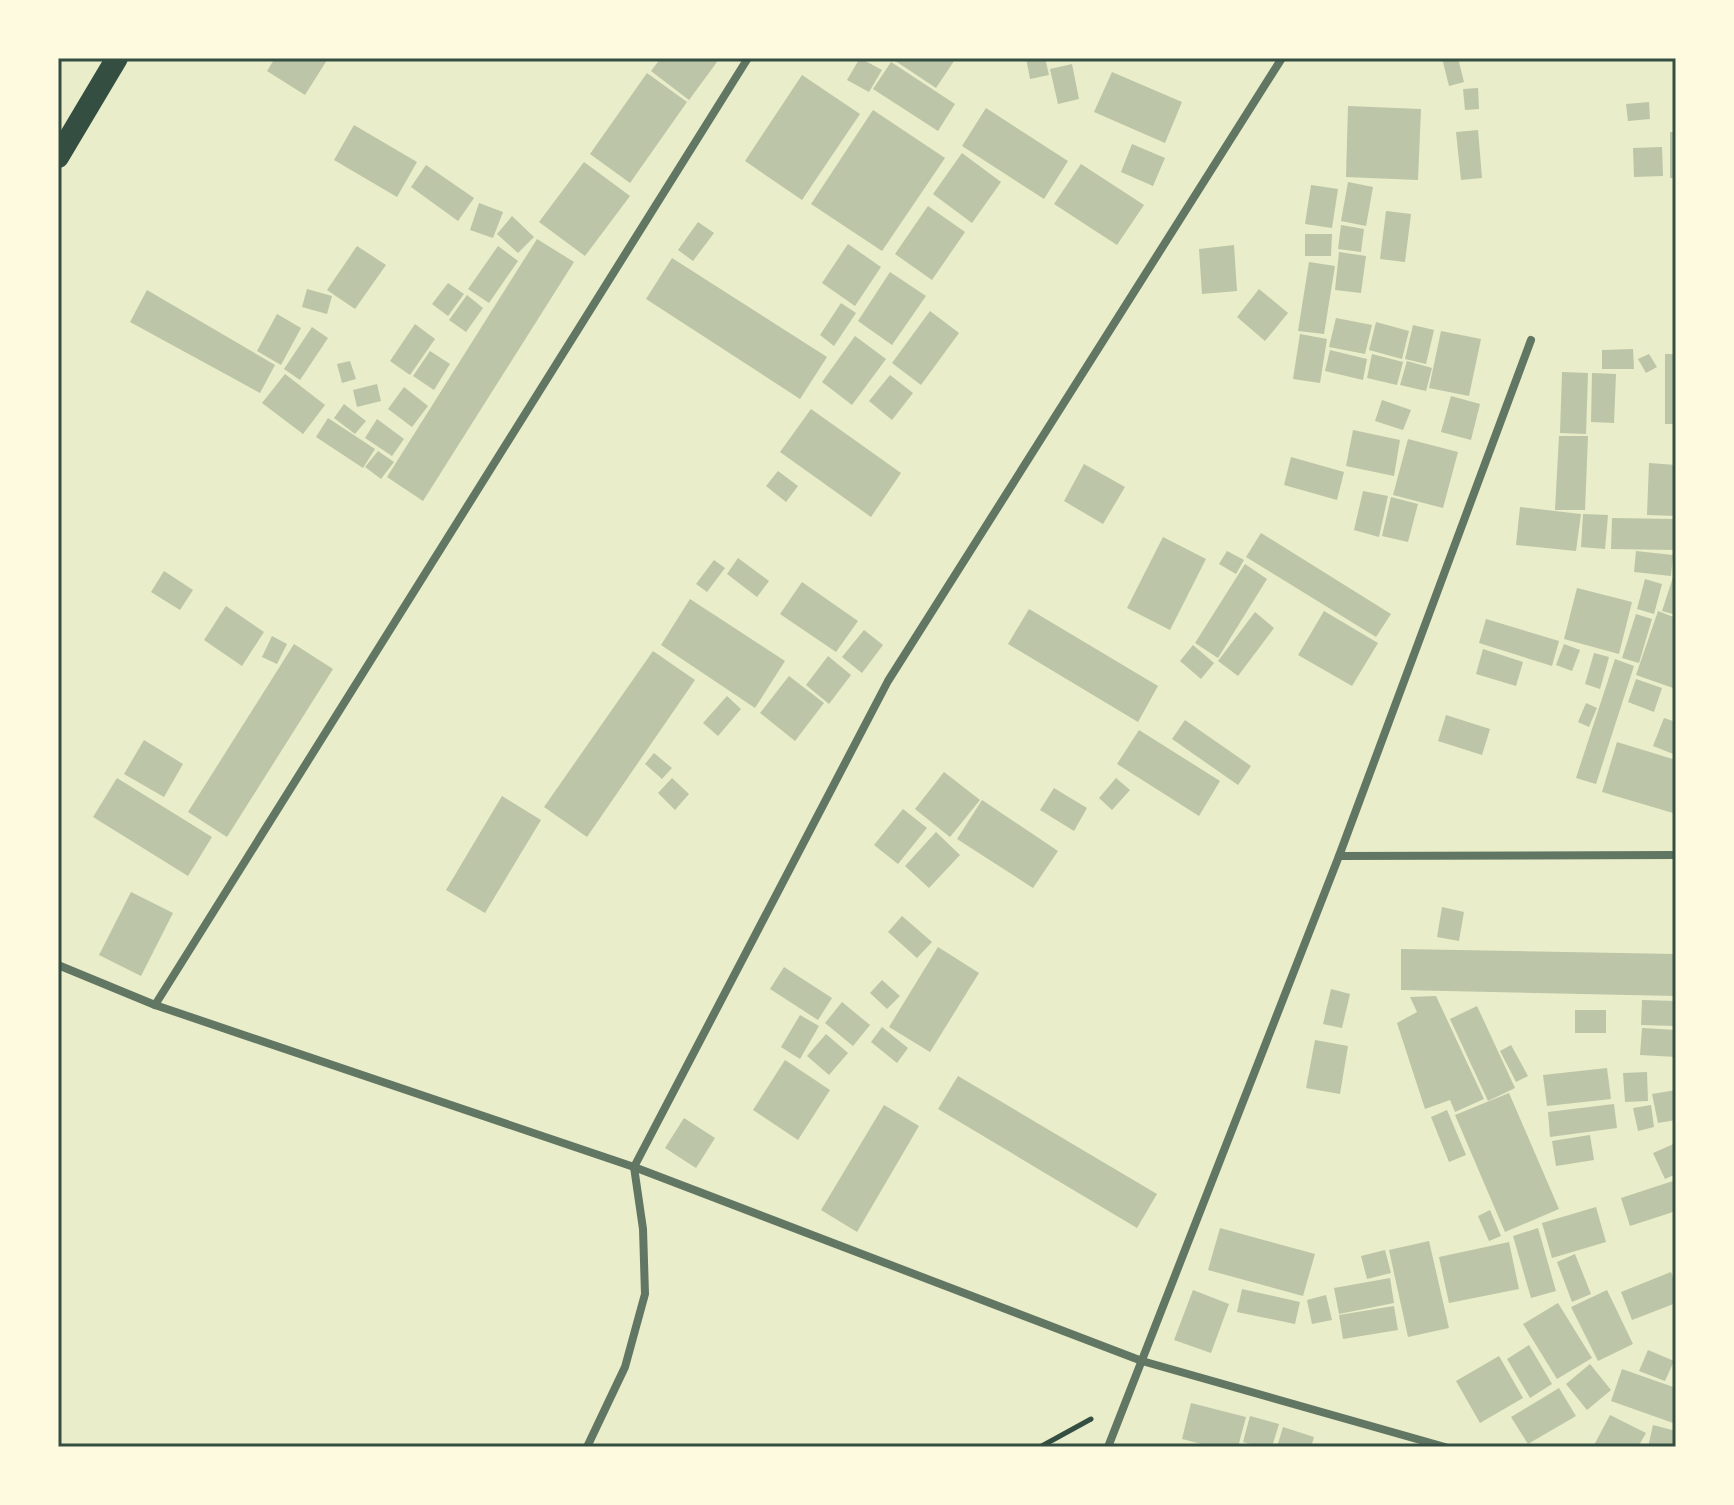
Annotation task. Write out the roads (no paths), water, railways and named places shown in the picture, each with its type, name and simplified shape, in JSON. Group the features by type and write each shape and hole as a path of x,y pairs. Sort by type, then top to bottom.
{"highway":[{"path":"58,157 117,58"}],"street":[{"path":"155,1005 748,58"},
{"path":"587,1447 625,1367 645,1294 643,1229 634,1167 888,681 1282,58"},
{"path":"1108,1447 1339,856 1531,340"},
{"path":"1339,856 1676,855"},
{"path":"58,965 155,1005 634,1167 1142,1361 1445,1447"}]}
